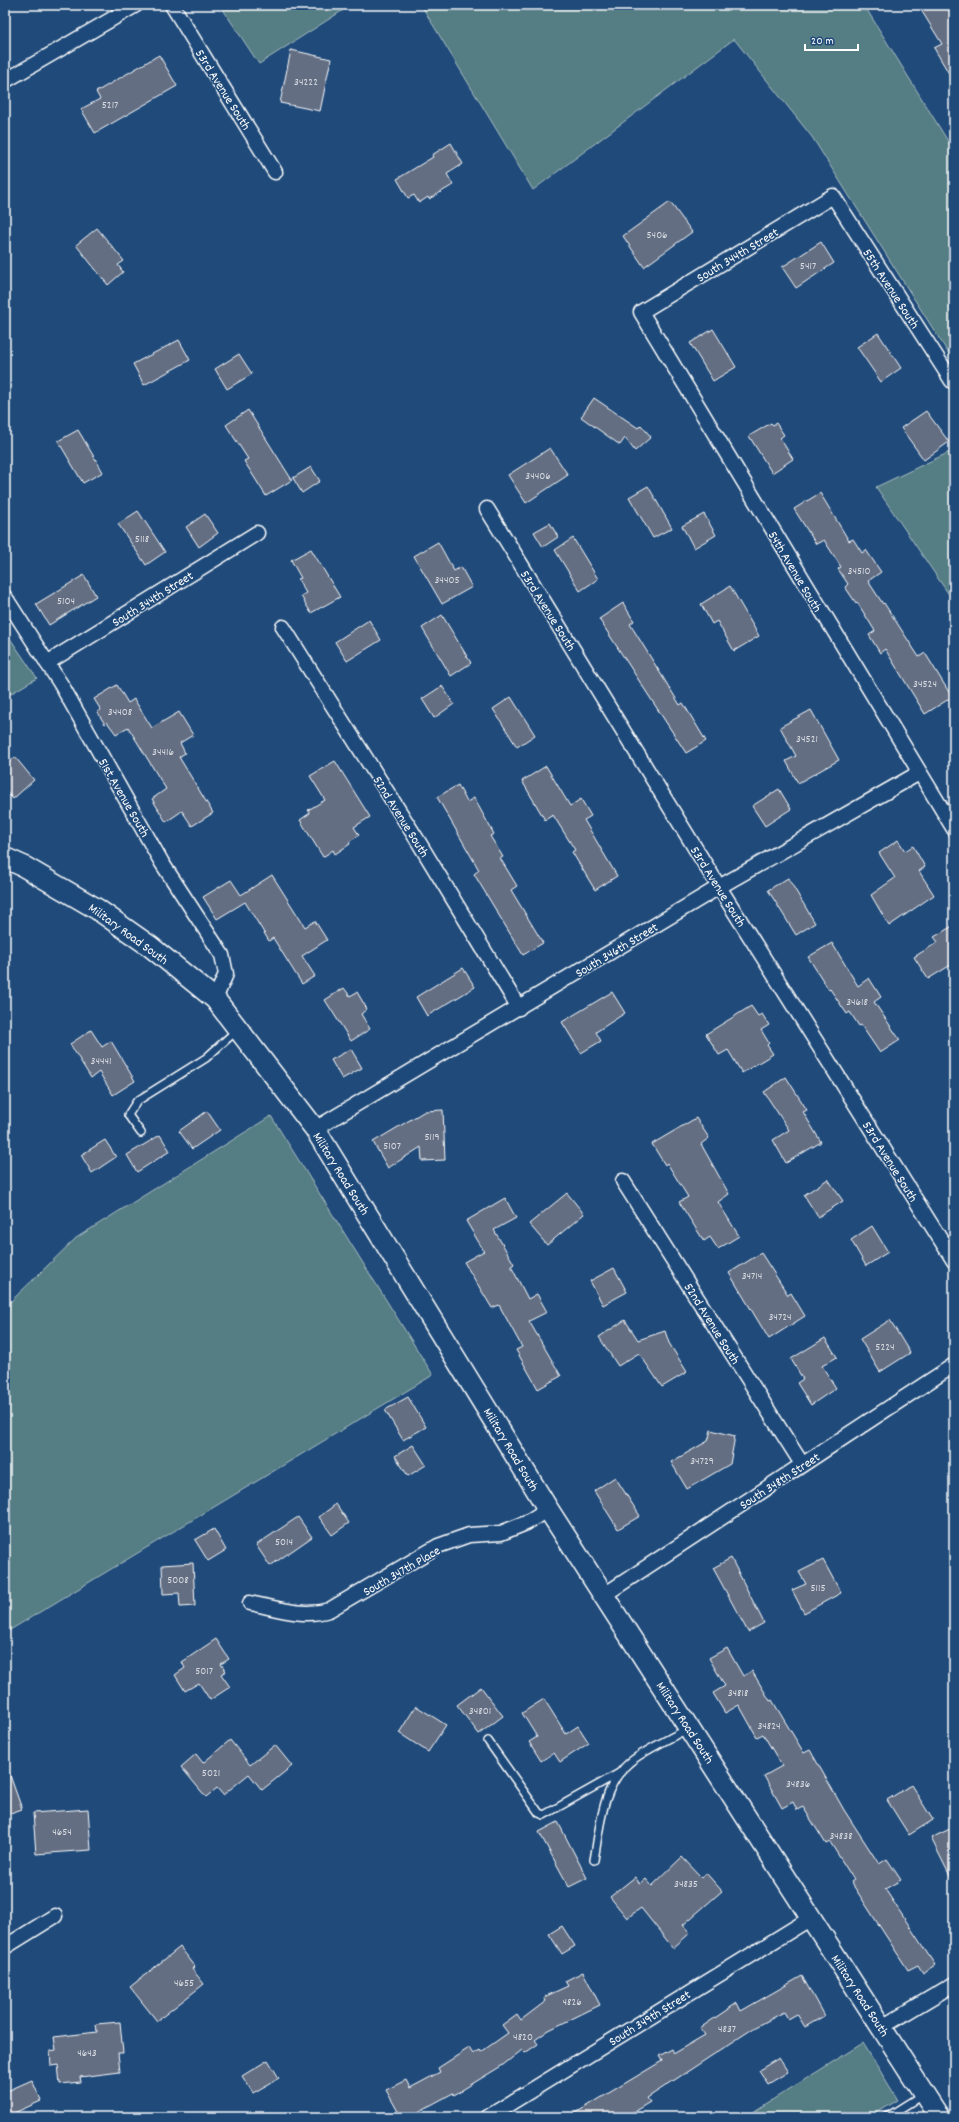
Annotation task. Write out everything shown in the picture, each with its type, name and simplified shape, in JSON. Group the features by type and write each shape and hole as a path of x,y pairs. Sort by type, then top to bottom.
{"main road":[{"name":"Military Road South","path":"5,858 23,866 98,909 151,947 215,999 315,1129 548,1509 939,2117"}],"street":[{"path":"5,81 136,5"},
{"name":"53rd Avenue South","path":"172,5 275,172"},
{"name":"South 344th Street","path":"641,312 833,196"},
{"name":"55th Avenue South","path":"833,196 952,381"},
{"name":"54th Avenue South","path":"641,312 919,773 954,828"},
{"name":"53rd Avenue South","path":"487,509 719,887 954,1261"},
{"name":"South 344th Street","path":"47,663 257,533"},
{"name":"51st Avenue South","path":"5,597 47,663 162,863 222,955 226,974 215,999"},
{"name":"52nd Avenue South","path":"283,627 418,841 519,1008"},
{"name":"South 346th Street","path":"315,1129 719,887 919,773"},
{"name":"52nd Avenue South","path":"623,1181 802,1464"},
{"name":"South 348th Street","path":"604,1595 954,1365"},
{"name":"South 347th Place","path":"250,1603 296,1613 313,1614 329,1610 438,1546 469,1535 501,1533 526,1523 548,1509"},
{"path":"5,1947 55,1916"},
{"name":"South 349th Street","path":"488,2117 811,1918"},
{"path":"882,2027 954,1984"}],"lane":[{"path":"141,1133 128,1115 137,1101 206,1058 239,1029"},
{"path":"594,1860 602,1814 613,1781 629,1763 689,1728"},
{"path":"488,1741 539,1813 544,1815 621,1772"},
{"path":"887,2117 924,2093"}],"green space":[{"path":"220,5 351,5 259,64"},
{"path":"421,5 864,5 954,151 954,362 812,137 734,39 533,190"},
{"path":"954,450 954,602 876,487"},
{"path":"5,631 37,678 5,697"},
{"path":"271,1116 433,1375 5,1633 5,1307 76,1238"},
{"path":"863,2043 898,2100 870,2117 745,2117"}],"building":[{"path":"918,5 954,5 954,82 934,48 942,44"},
{"path":"291,50 331,59 320,111 280,103"},
{"path":"159,55 177,86 95,133 81,109 100,99 96,92"},
{"path":"451,143 463,164 447,174 453,185 419,203 414,195 408,198 397,179 433,157 432,155"},
{"path":"670,202 692,232 644,267 623,236"},
{"path":"97,228 124,261 118,265 123,272 108,285 76,245"},
{"path":"821,242 834,263 796,288 782,267"},
{"path":"713,329 736,367 713,381 690,343"},
{"path":"878,333 901,368 881,382 857,347"},
{"path":"179,340 190,360 144,385 133,364"},
{"path":"239,354 252,374 227,389 215,369"},
{"path":"594,398 638,428 641,425 651,437 635,451 625,438 620,445 581,417"},
{"path":"248,410 292,480 266,496 244,461 248,459 226,425"},
{"path":"926,411 949,442 924,460 901,428"},
{"path":"771,423 773,425 776,423 784,435 780,438 793,459 772,473 749,436"},
{"path":"78,430 103,472 83,483 58,441"},
{"path":"550,448 568,475 526,503 508,475"},
{"path":"311,467 320,481 302,493 293,478"},
{"path":"648,486 672,528 653,538 629,497"},
{"path":"820,493 849,541 853,539 862,553 866,550 881,572 868,581 919,657 925,653 952,697 925,714 885,649 880,653 869,635 875,631 857,602 856,603 845,587 848,584 838,569 841,567 824,540 816,544 794,509"},
{"path":"138,511 165,552 146,565 118,524"},
{"path":"205,514 218,533 199,547 186,527"},
{"path":"704,514 716,535 694,548 682,526"},
{"path":"550,523 558,537 543,547 534,532"},
{"path":"573,538 598,579 580,591 555,550"},
{"path":"438,542 454,571 461,567 472,587 442,604 414,556"},
{"path":"311,549 340,597 311,613 301,596 306,593 298,579 301,578 291,560"},
{"path":"84,575 96,596 49,625 36,604"},
{"path":"730,586 759,636 734,651 717,621 712,624 701,604"},
{"path":"623,603 634,621 630,624 680,705 683,703 706,741 686,753 599,619"},
{"path":"442,615 471,663 451,676 422,628"},
{"path":"369,620 381,640 347,661 335,642"},
{"path":"117,685 128,703 134,699 152,728 179,712 193,735 180,743 185,753 179,757 213,813 192,826 182,811 166,822 152,799 166,789 128,727 116,734 107,722 105,724 97,712 101,710 94,699"},
{"path":"442,686 454,704 434,718 422,699"},
{"path":"511,697 535,735 517,747 493,709"},
{"path":"811,710 839,760 798,783 786,761 796,756 780,727"},
{"path":"15,757 34,780 13,799 5,790 5,766"},
{"path":"335,761 370,817 354,827 359,835 349,842 350,844 335,854 333,850 323,857 300,820 310,813 308,810 325,800 310,776"},
{"path":"546,766 570,806 581,799 591,816 584,820 617,876 595,890 572,852 575,850 553,815 545,820 522,781"},
{"path":"458,785 467,802 474,798 494,834 490,836 503,857 500,858 517,886 511,890 543,943 523,955 474,874 479,870 437,797"},
{"path":"779,789 791,809 765,826 752,806"},
{"path":"898,840 905,851 913,846 925,867 919,871 934,895 889,926 871,895 895,878 879,853"},
{"path":"272,875 305,927 315,921 327,940 302,956 315,976 302,984 273,938 269,941 245,902 217,919 203,897 231,880 241,895"},
{"path":"788,878 815,923 796,935 768,890"},
{"path":"954,925 954,963 928,979 914,957 938,942 934,937"},
{"path":"832,943 858,986 869,978 881,997 874,1002 900,1040 880,1053 861,1025 859,1026 850,1012 847,1014 830,989 829,990 808,957"},
{"path":"463,968 475,987 427,1016 416,997"},
{"path":"344,988 350,996 357,992 367,1009 361,1014 370,1029 351,1041 325,1000"},
{"path":"612,992 625,1013 596,1032 601,1041 581,1053 562,1022"},
{"path":"751,1006 758,1016 762,1014 769,1025 761,1030 769,1043 767,1045 773,1054 742,1073 728,1050 719,1055 706,1034"},
{"path":"91,1030 102,1047 111,1041 135,1081 113,1095 99,1072 91,1078 70,1044"},
{"path":"351,1049 362,1068 342,1079 331,1060"},
{"path":"786,1077 807,1110 803,1112 821,1142 786,1163 773,1140 789,1130 764,1092"},
{"path":"443,1110 445,1160 422,1161 421,1147 388,1168 373,1142 425,1111"},
{"path":"207,1111 220,1130 192,1149 179,1131"},
{"path":"696,1118 709,1138 701,1144 729,1194 718,1202 739,1236 718,1249 710,1237 704,1241 679,1202 688,1197 667,1163 665,1165 652,1144"},
{"path":"160,1135 170,1151 137,1172 127,1155"},
{"path":"105,1140 116,1157 92,1173 81,1155"},
{"path":"828,1179 843,1201 818,1217 804,1195"},
{"path":"567,1193 584,1214 547,1245 529,1224"},
{"path":"505,1198 516,1218 494,1230 514,1264 511,1266 528,1299 537,1294 547,1312 529,1321 561,1376 538,1389 516,1350 522,1347 499,1305 492,1308 464,1262 484,1251 466,1221"},
{"path":"872,1226 888,1252 866,1266 851,1240"},
{"path":"761,1253 788,1295 791,1293 805,1316 769,1339 729,1273"},
{"path":"614,1268 627,1292 603,1305 590,1281"},
{"path":"625,1320 638,1340 665,1331 669,1343 687,1372 662,1387 639,1353 618,1366 599,1337"},
{"path":"890,1320 910,1353 880,1372 860,1339"},
{"path":"825,1338 837,1357 822,1366 836,1388 811,1405 797,1383 803,1379 791,1359"},
{"path":"408,1397 426,1427 403,1440 385,1410"},
{"path":"711,1430 735,1436 730,1464 687,1489 671,1462 708,1441"},
{"path":"413,1445 426,1465 408,1476 395,1456"},
{"path":"615,1477 640,1516 618,1529 594,1491"},
{"path":"336,1504 349,1523 332,1535 319,1517"},
{"path":"298,1517 312,1537 270,1566 256,1545"},
{"path":"214,1529 226,1550 208,1561 195,1540"},
{"path":"731,1558 764,1623 748,1632 713,1568"},
{"path":"823,1560 841,1593 804,1613 792,1590 806,1584 799,1572"},
{"path":"193,1563 195,1606 180,1607 179,1593 163,1594 162,1565"},
{"path":"216,1639 229,1659 221,1664 226,1671 221,1674 230,1687 210,1700 199,1683 185,1691 175,1675 185,1668 182,1662"},
{"path":"727,1648 743,1676 752,1671 770,1701 772,1700 804,1753 810,1750 844,1810 879,1864 887,1859 901,1880 885,1889 935,1965 923,1973 918,1965 908,1970 851,1882 854,1880 830,1842 826,1844 803,1807 797,1810 793,1802 782,1808 764,1776 782,1766 763,1734 757,1737 739,1705 725,1713 713,1693 725,1686 709,1658"},
{"path":"481,1687 503,1716 479,1734 457,1705"},
{"path":"544,1699 566,1734 578,1726 589,1743 560,1762 554,1753 541,1761 529,1742 537,1737 522,1713"},
{"path":"416,1706 446,1725 428,1752 399,1733"},
{"path":"230,1740 250,1765 275,1745 292,1766 262,1790 249,1774 223,1795 217,1788 206,1797 181,1767 196,1754 203,1763"},
{"path":"5,1767 7,1767 22,1809 5,1815"},
{"path":"911,1785 933,1820 909,1835 887,1800"},
{"path":"88,1809 91,1850 36,1854 33,1813"},
{"path":"558,1822 587,1878 569,1887 539,1832"},
{"path":"954,1827 954,1884 931,1838"},
{"path":"682,1857 702,1878 706,1873 722,1891 683,1925 690,1933 673,1948 641,1908 627,1918 610,1897 635,1877 640,1884 646,1879 652,1886"},
{"path":"562,1926 575,1946 562,1954 549,1934"},
{"path":"180,1947 195,1966 192,1969 204,1984 157,2021 130,1987"},
{"path":"583,1972 600,2005 549,2030 535,2040 538,2044 525,2053 522,2050 503,2065 454,2095 453,2093 409,2117 401,2117 386,2090 406,2080 410,2088 440,2072 438,2068 469,2048 473,2054 480,2050 481,2052 508,2033 502,2025 517,2014 521,2020 546,2001 544,1997 568,1986 565,1981"},
{"path":"802,1976 824,2016 805,2027 797,2014 788,2019 784,2012 754,2028 647,2098 650,2102 625,2117 569,2117 662,2061 659,2056 672,2049 674,2053 705,2035 700,2028 737,2003 741,2011"},
{"path":"120,2022 123,2053 118,2053 120,2072 80,2077 81,2082 60,2084 58,2065 51,2066 50,2051 56,2050 54,2037 97,2032 96,2024"},
{"path":"779,2058 788,2072 768,2084 759,2070"},
{"path":"268,2060 279,2078 253,2093 242,2076"},
{"path":"32,2080 41,2101 5,2117 5,2092"}]}
